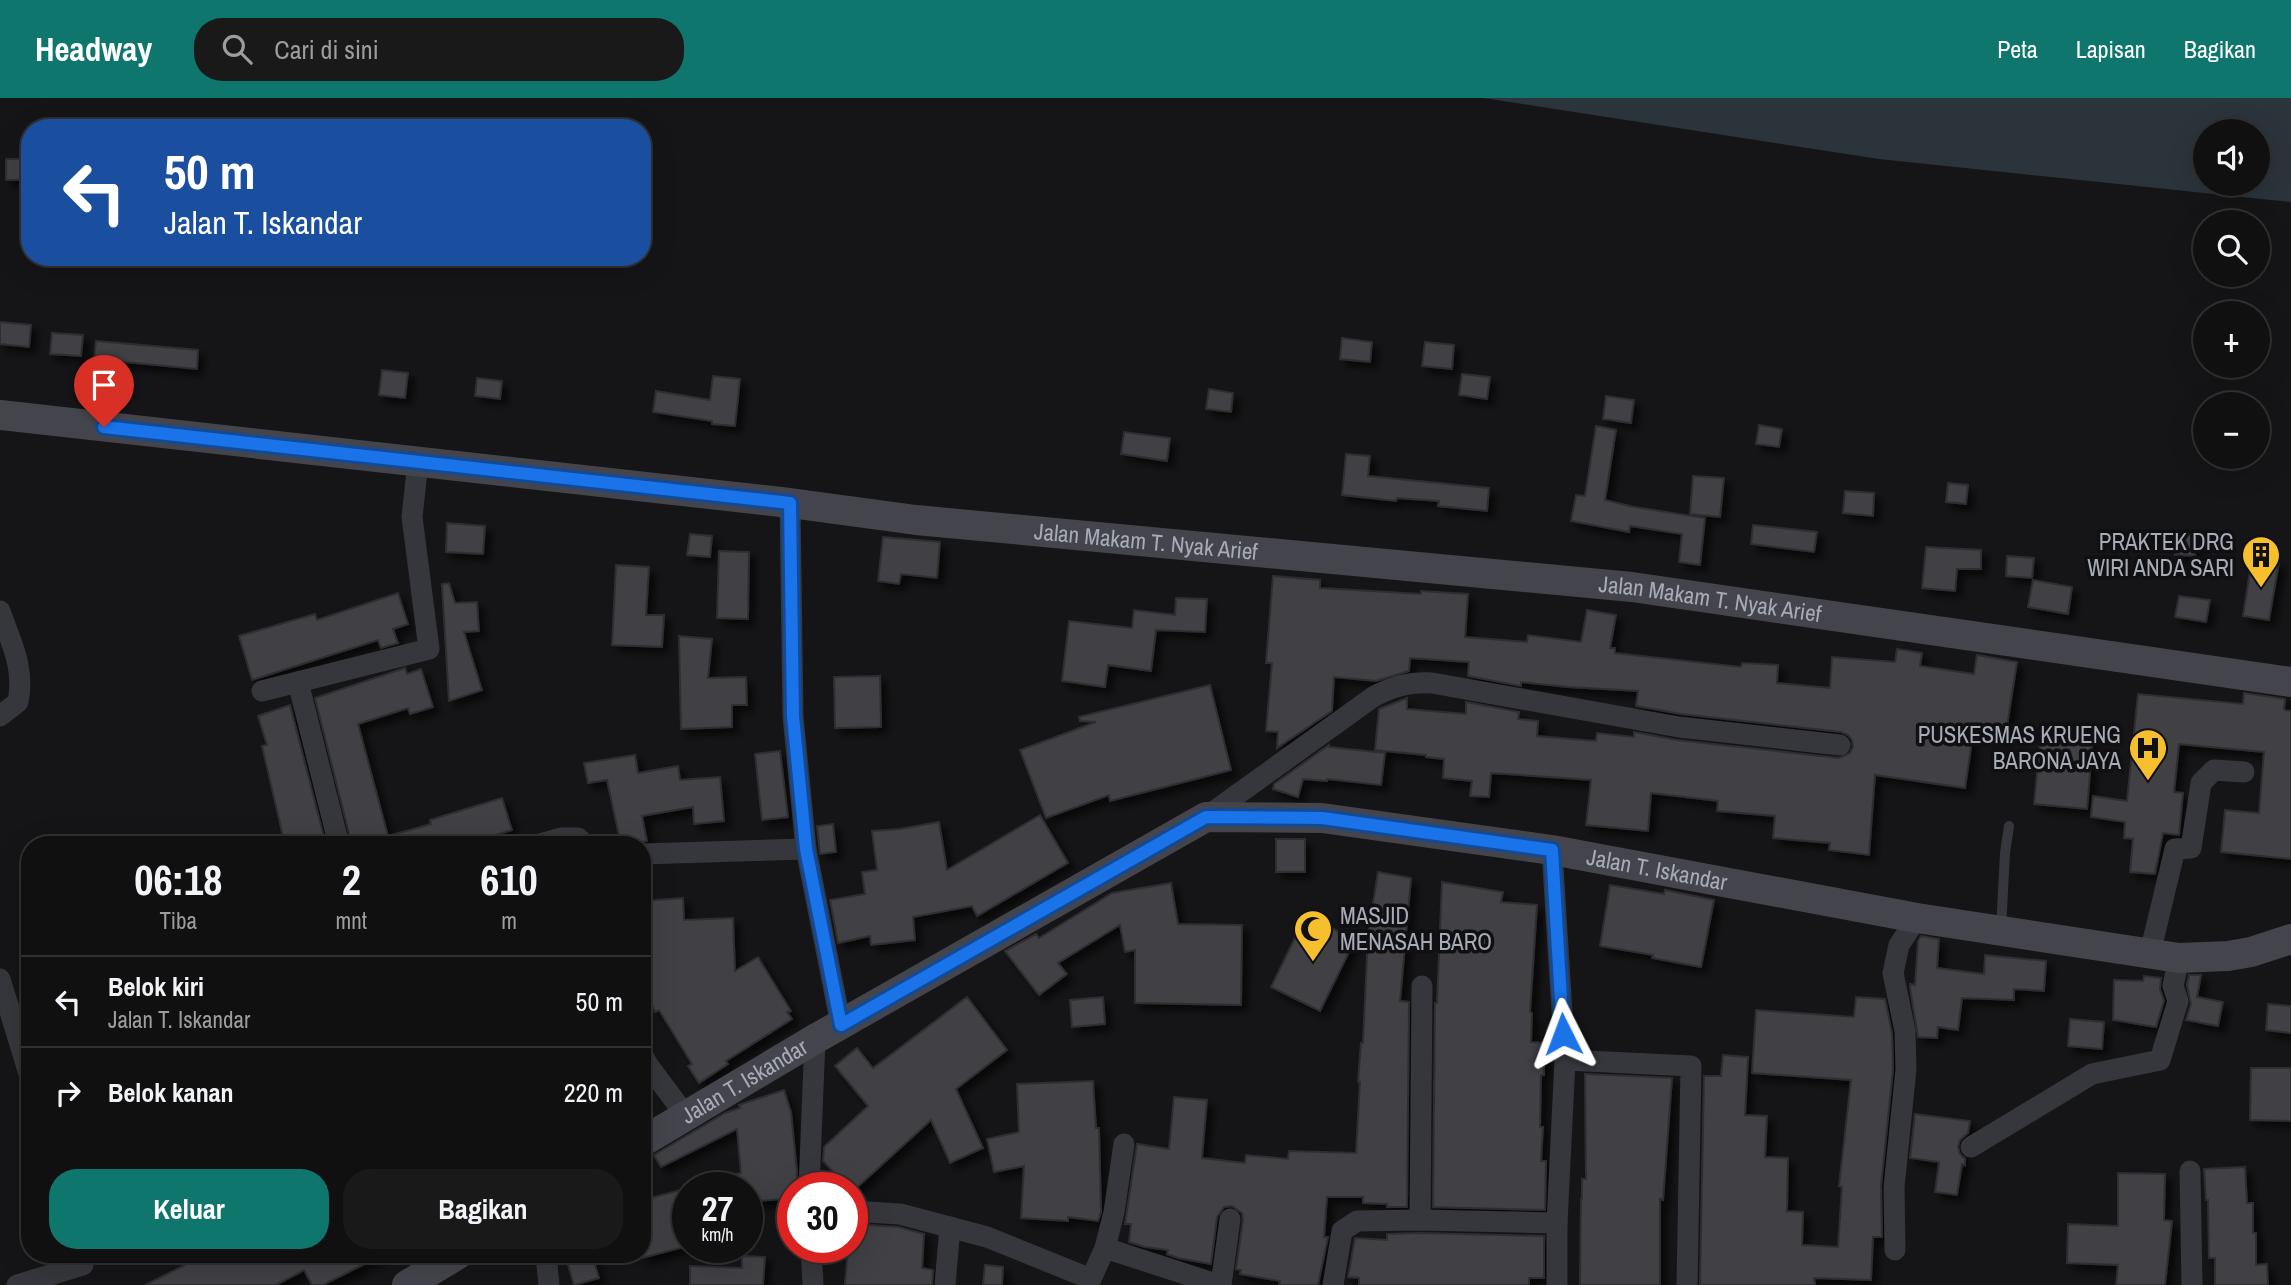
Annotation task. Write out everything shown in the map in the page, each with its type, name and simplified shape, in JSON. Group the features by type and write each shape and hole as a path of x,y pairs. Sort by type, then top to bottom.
{"street":[{"name":"Jalan Makam T. Nyak Arief","path":"0,415 790,503 929,521 1632,587 2291,681"},
{"path":"262,691 429,649 412,517 418,462"},
{"path":"790,503 793,716 806,849 841,1025"},
{"path":"0,611 20,668 21,687 18,702 0,716"},
{"path":"299,682 337,836"},
{"path":"1206,817 1373,697 1392,687 1411,682 1432,683 1679,727 1840,745"},
{"path":"2150,953 2175,849 2191,848 2201,783 2214,770 2244,772"},
{"name":"Jalan T. Iskandar","path":"651,1137 815,1039 1206,817 1322,818 1552,850 1917,918 2179,958 2228,956 2251,952 2291,939"},
{"path":"651,855 806,849"},
{"path":"1552,850 1564,1060 1557,1223 1558,1285"},
{"path":"1895,1250 1894,1187 1906,1069 1905,1031 1893,973 1899,945 1917,918"},
{"path":"1971,1147 2092,1073 2160,1060 2178,1001 2173,986 2179,958"},
{"path":"0,979 21,1048"},
{"path":"1420,1220 1422,986"},
{"path":"810,1172 815,1039"},
{"path":"1564,1060 1691,1066 1687,1285"},
{"path":"651,1069 687,1116"},
{"path":"868,1212 900,1214 987,1237 1100,1282 1124,1144"},
{"path":"2190,1171 2192,1285"},
{"path":"1105,1248 1220,1285 1230,1219"},
{"path":"1334,1285 1342,1231 1357,1221 1557,1223"},
{"path":"945,1285 950,1227"},
{"path":"407,1285 444,1263"},
{"path":"547,1263 549,1285"},
{"path":"812,1263 813,1285"},
{"path":"17,1285 83,1268"}],"lane":[{"path":"2001,932 2009,826"}],"shaded area":[{"path":"1483,98 2291,98 2291,202 2234,196 2270,196 2270,119 2193,119 2193,192 1879,159"}],"building":[{"path":"6,159 21,159 21,180 6,180"},
{"path":"0,322 31,325 29,347 0,344"},
{"path":"52,333 83,335 81,356 50,354"},
{"path":"1342,338 1372,342 1370,362 1340,359"},
{"path":"96,341 198,350 197,369 94,359"},
{"path":"1425,342 1454,345 1452,369 1422,366"},
{"path":"382,370 408,373 405,398 379,395"},
{"path":"1462,374 1490,377 1487,399 1459,395"},
{"path":"713,376 740,379 735,426 653,412 656,391 710,400"},
{"path":"477,378 502,381 500,399 475,396"},
{"path":"1209,389 1233,393 1231,412 1206,409"},
{"path":"1606,396 1634,400 1631,423 1603,419"},
{"path":"1759,425 1782,429 1779,447 1756,444"},
{"path":"1596,426 1616,430 1605,500 1705,518 1700,565 1679,562 1682,534 1630,526 1629,532 1571,521 1576,495 1585,496"},
{"path":"1124,432 1170,438 1167,461 1121,454"},
{"path":"1346,454 1370,456 1368,476 1489,488 1487,511 1438,506 1439,501 1397,498 1396,501 1342,495"},
{"path":"1693,476 1724,478 1720,517 1690,514"},
{"path":"1948,483 1968,485 1966,504 1946,502"},
{"path":"1845,491 1874,493 1873,516 1843,513"},
{"path":"447,523 485,526 483,554 446,552"},
{"path":"1753,525 1817,532 1814,552 1751,544"},
{"path":"2176,533 2197,534 2195,556 2175,555"},
{"path":"690,534 712,536 710,557 687,555"},
{"path":"883,537 940,542 937,578 901,574 899,584 878,581"},
{"path":"1926,547 1981,550 1981,569 1957,569 1955,591 1922,588"},
{"path":"719,551 749,552 748,619 717,618"},
{"path":"2007,556 2034,558 2032,578 2006,576"},
{"name":"PRAKTEK DRG WIRI ANDA SARI","path":"2252,558 2279,562 2269,620 2243,616"},
{"path":"616,565 649,567 646,615 664,615 662,647 612,645"},
{"path":"1273,576 1320,580 1320,588 1468,594 1465,637 1527,642 1528,635 1581,642 1587,610 1616,615 1610,648 1615,648 1615,653 1741,667 1742,663 1778,665 1777,683 1830,688 1832,657 1895,662 1897,649 1922,653 1920,666 1974,674 1977,655 2017,662 2005,739 1973,734 1965,788 1875,775 1869,855 1829,850 1830,843 1773,838 1775,816 1717,811 1718,801 1651,793 1648,831 1586,825 1591,780 1491,773 1489,797 1470,796 1472,781 1443,778 1444,759 1375,750 1379,709 1407,698 1407,709 1466,714 1466,702 1519,712 1518,719 1538,721 1537,736 1596,741 1597,733 1634,737 1634,732 1677,740 1839,758 1850,753 1852,740 1841,732 1681,714 1636,706 1638,691 1521,682 1521,686 1468,676 1469,662 1410,658 1409,671 1376,681 1334,677 1332,711 1277,748 1278,732 1266,731 1272,663 1266,663"},
{"path":"2033,580 2072,587 2068,614 2028,607"},
{"path":"449,583 455,603 477,602 479,631 464,632 482,690 449,701 442,584"},
{"path":"398,593 408,624 393,629 398,643 381,648 378,640 252,680 239,636 315,614 317,620"},
{"path":"2179,596 2210,600 2206,622 2175,617"},
{"path":"1176,598 1207,599 1205,632 1156,630 1151,671 1108,665 1105,687 1062,681 1069,621 1132,628 1134,610 1175,615"},
{"path":"679,636 712,639 708,678 746,677 747,705 732,705 732,727 681,729"},
{"path":"405,668 407,674 421,669 433,707 410,714 408,708 358,724 388,836 350,836 315,698"},
{"path":"880,676 881,727 835,728 834,677"},
{"path":"1210,685 1231,770 1110,801 1109,795 1046,818 1020,750 1096,722 1080,721 1079,717"},
{"name":"PUSKESMAS KRUENG BARONA JAYA","path":"2244,693 2285,699 2284,710 2291,711 2291,859 2221,852 2225,810 2259,813 2264,752 2179,744 2174,792 2183,793 2179,835 2163,833 2155,874 2130,872 2133,839 2124,838 2125,822 2091,817 2093,796 2127,801 2138,694 2243,704"},
{"path":"290,705 324,836 283,836 262,746 267,745 258,716"},
{"path":"2041,733 2093,738 2087,809 2034,804"},
{"path":"1329,745 1385,753 1381,785 1303,779 1298,797 1273,789 1274,784"},
{"path":"780,751 788,817 762,820 755,754"},
{"path":"635,755 638,773 678,766 680,780 720,777 724,821 694,824 693,807 642,816 646,836 619,836 607,780 588,783 584,763"},
{"path":"502,798 512,830 491,836 388,836 431,824 430,820"},
{"path":"1040,815 1068,863 977,916 972,906 913,917 915,940 871,945 870,936 838,943 830,900 865,894 862,872 877,870 872,831 939,822 947,870"},
{"path":"833,824 836,852 820,854 817,826"},
{"path":"1276,839 1305,839 1305,872 1276,872"},
{"path":"1378,872 1411,878 1400,1001 1409,1002 1407,1207 1363,1203 1363,1197 1327,1197 1324,1237 1328,1237 1318,1285 1279,1285 1280,1281 1240,1274 1241,1270 1236,1269 1243,1220 1242,1213 1232,1206 1224,1207 1217,1217 1211,1264 1178,1258 1167,1254 1168,1250 1129,1242 1131,1224 1125,1224 1137,1144 1169,1149 1174,1097 1207,1100 1202,1158 1245,1163 1246,1155 1288,1159 1289,1151 1356,1153 1368,935"},
{"path":"1442,882 1503,892 1501,902 1537,905 1530,1012 1531,1042 1544,1043 1540,1127 1543,1127 1541,1161 1546,1161 1545,1210 1433,1207 1435,1003"},
{"path":"1171,883 1178,924 1242,925 1241,1005 1135,1003 1135,950 1125,952 1120,925 1058,963 1067,974 1039,995 1005,951 1036,934 1039,938 1112,893"},
{"path":"1610,885 1664,894 1665,890 1714,900 1701,967 1600,946"},
{"path":"683,898 684,920 733,918 735,971 758,957 791,1011 787,1012 792,1019 726,1061 728,1064 699,1083 688,1066 692,1064 659,1010 655,1012 651,1003 651,900"},
{"name":"MASJID MENASAH BARO","path":"1306,915 1355,940 1320,1011 1271,987"},
{"path":"1921,936 1939,939 1937,968 1984,974 1985,955 2046,961 2044,991 2014,989 2014,1000 1962,998 1958,1030 1938,1027 1937,1038 1918,1037 1910,984 1915,985 1918,941"},
{"path":"2189,975 2201,975 2197,997 2223,1002 2218,1026 2186,1020 2191,1004 2187,985"},
{"path":"2144,976 2161,978 2160,989 2164,1001 2156,1027 2113,1020 2114,980 2143,981"},
{"path":"967,997 1007,1050 956,1089 983,1148 950,1163 931,1120 868,1177 868,1172 833,1172 823,1161 824,1147 868,1106 835,1066 857,1048 873,1068"},
{"path":"1103,997 1105,1024 1072,1027 1070,1000"},
{"path":"1856,997 1885,999 1892,1033 1893,1069 1881,1186 1882,1237 1873,1237 1871,1280 1814,1278 1815,1285 1700,1285 1704,1076 1721,1076 1723,1055 1748,1057 1745,1115 1767,1116 1765,1157 1788,1158 1787,1211 1803,1212 1802,1245 1838,1247 1842,1187 1839,1186 1851,1080 1752,1073 1756,1010 1854,1017"},
{"path":"2268,1004 2291,1006 2291,1033 2266,1030"},
{"path":"2070,1019 2104,1022 2102,1049 2068,1046"},
{"path":"2251,1068 2291,1068 2291,1121 2250,1120"},
{"path":"1585,1074 1672,1078 1663,1200 1660,1199 1660,1285 1580,1285 1582,1179 1586,1179"},
{"path":"1093,1081 1096,1128 1099,1128 1101,1212 1098,1221 1068,1217 1068,1221 1021,1218 1024,1166 994,1172 987,1139 1019,1132 1017,1084"},
{"path":"784,1090 791,1112 797,1172 777,1172 777,1199 763,1201 763,1172 741,1172 737,1129 661,1167 654,1155 725,1113 740,1108 739,1105"},
{"path":"1915,1114 1970,1121 1968,1133 1960,1140 1958,1147 1965,1159 1965,1165 1962,1164 1957,1195 1935,1192 1939,1162 1910,1158"},
{"path":"2245,1167 2247,1203 2253,1203 2256,1265 2267,1264 2268,1285 2215,1285 2215,1258 2209,1258 2208,1200 2204,1169"},
{"path":"2118,1173 2165,1174 2164,1220 2172,1221 2165,1285 2116,1285 2118,1265 2067,1263 2068,1224 2118,1226"},
{"path":"672,1192 672,1250 651,1256 651,1198"},
{"path":"868,1225 898,1227 924,1234 922,1268 933,1270 932,1285 845,1285 847,1263 868,1263"},
{"path":"1387,1234 1544,1236 1544,1278 1529,1278 1529,1285 1359,1285 1359,1278 1348,1277 1355,1238 1387,1240"},
{"path":"765,1257 763,1285 690,1285 690,1266 742,1268 742,1263 763,1263"},
{"path":"189,1263 366,1263 323,1285 312,1285 304,1270 276,1285 145,1285"},
{"path":"567,1263 594,1263 599,1278 574,1285"},
{"path":"985,1265 1003,1267 1002,1285 983,1285"}],"place":[{"name":"PRAKTEK DRG WIRI ANDA SARI","path":"2261,589"},
{"name":"PUSKESMAS KRUENG BARONA JAYA","path":"2148,782"},
{"name":"MASJID MENASAH BARO","path":"1313,963"}],"route":[{"path":"104,427 790,503 793,716 809,870 841,1025 1206,817 1299,816 1552,850 1563,1034"}]}
